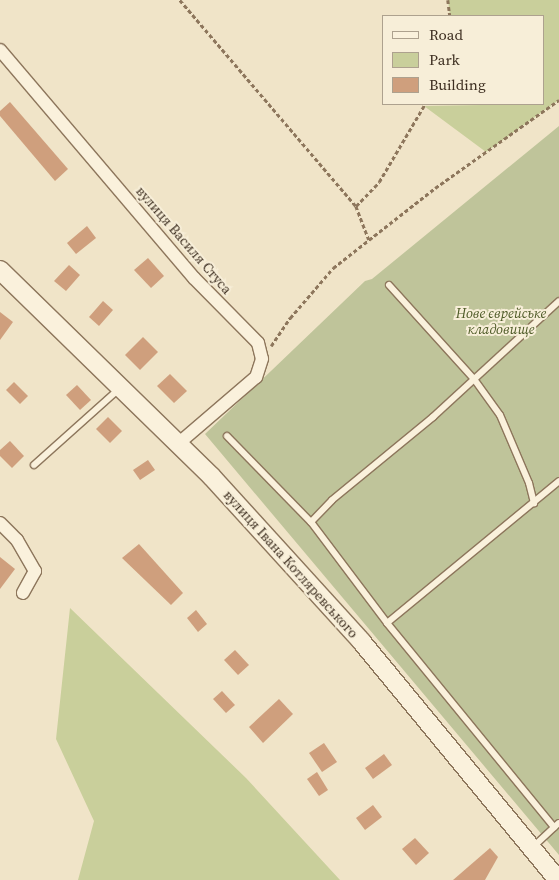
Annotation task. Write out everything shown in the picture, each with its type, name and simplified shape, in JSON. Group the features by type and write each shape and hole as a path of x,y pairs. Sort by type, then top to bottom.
{"street":[{"name":"вулиця Василя Стуса","path":"0,50 194,278 258,343 262,359"},
{"name":"вулиця Івана Котляревського","path":"0,270 179,444 361,641 558,880"},
{"path":"179,444 242,392 256,377 262,359"},
{"path":"0,523 17,540 35,571 23,593"}],"lane":[{"path":"390,285 474,379 500,415 529,483 534,503"},
{"path":"311,522 474,379 559,301"},
{"path":"34,465 121,387"},
{"path":"227,436 311,522 386,623 557,825 532,848"},
{"path":"386,623 559,481"}],"path":[{"path":"180,0 314,153 356,206 369,240"},
{"path":"448,0 450,15"},
{"path":"262,359 290,318 333,268 435,188 559,100"},
{"path":"356,206 380,182 425,105"}],"green space":[{"path":"448,0 559,0 559,100 486,152 424,106 544,105 544,15 450,15"},
{"name":"Нове єврейське кладовище","path":"559,126 559,855 205,434 365,281 372,279"},
{"path":"70,608 246,778 340,880 78,880 94,821 56,739"}],"building":[{"path":"10,102 68,169 55,181 0,116 0,111"},
{"path":"87,226 96,238 76,254 67,243"},
{"path":"148,258 164,276 151,288 134,270"},
{"path":"69,265 80,275 66,291 54,281"},
{"path":"103,301 113,310 99,326 89,317"},
{"path":"0,312 13,322 0,340"},
{"path":"143,337 158,352 140,370 125,355"},
{"path":"170,374 187,391 174,403 157,386"},
{"path":"14,382 28,396 20,404 6,390"},
{"path":"77,385 91,400 80,410 66,395"},
{"path":"108,417 122,431 110,443 96,429"},
{"path":"10,441 24,456 12,468 0,456 0,450"},
{"path":"148,460 155,470 140,480 133,470"},
{"path":"139,544 183,593 171,605 122,558"},
{"path":"0,557 15,569 0,589"},
{"path":"196,610 207,624 198,632 187,618"},
{"path":"235,650 249,665 238,675 224,660"},
{"path":"222,691 235,705 226,713 213,699"},
{"path":"279,699 293,714 263,743 249,727"},
{"path":"324,743 337,762 322,772 309,753"},
{"path":"384,754 392,765 373,779 365,768"},
{"path":"317,772 328,790 319,796 307,779"},
{"path":"373,805 382,817 365,830 356,818"},
{"path":"415,838 429,853 416,865 402,849"},
{"path":"490,848 498,857 485,880 453,880"}]}
